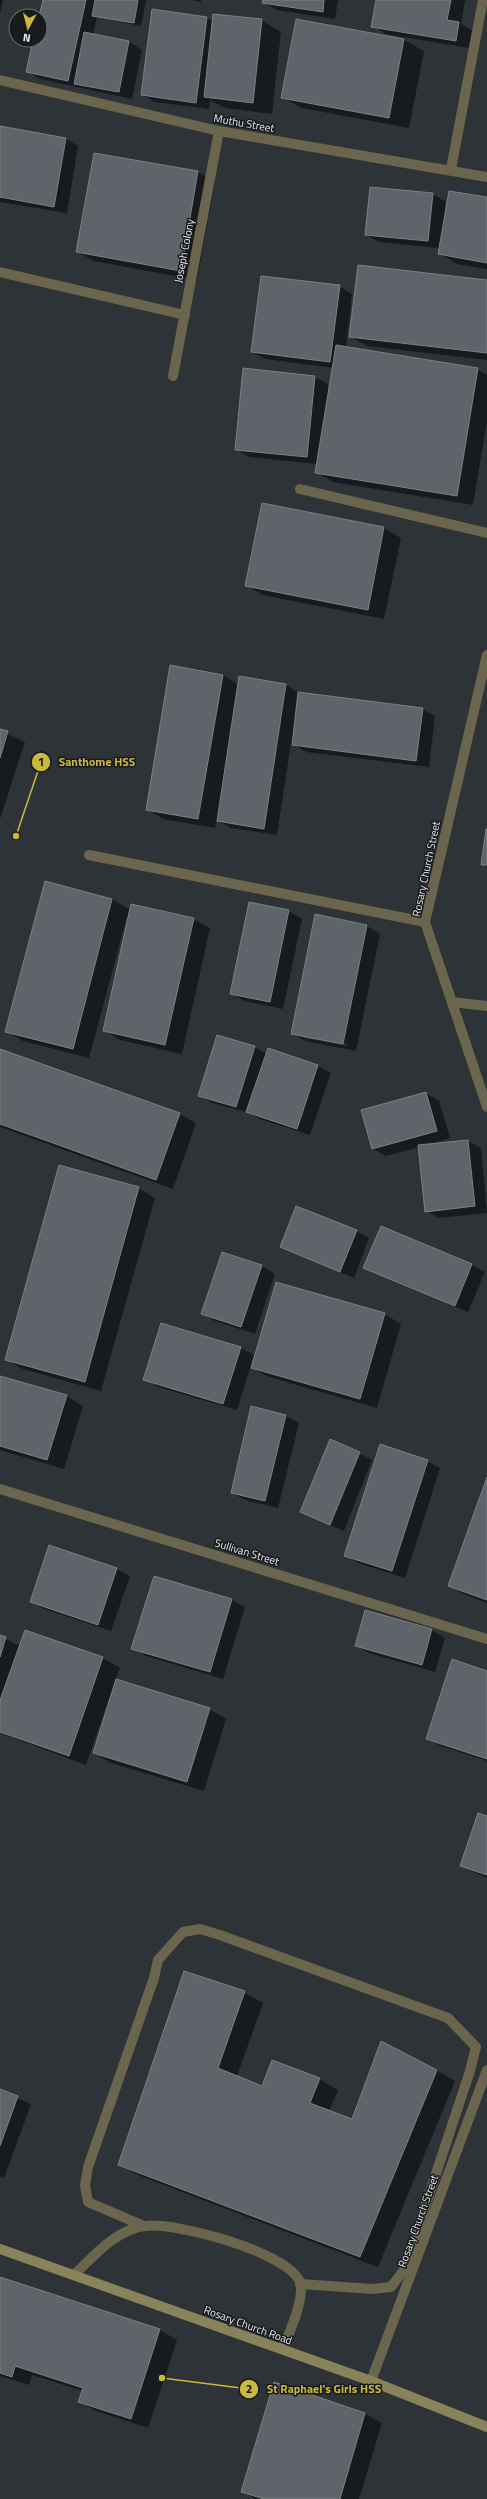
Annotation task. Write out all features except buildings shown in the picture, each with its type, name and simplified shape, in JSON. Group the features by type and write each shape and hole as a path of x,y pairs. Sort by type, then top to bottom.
{"main road":[{"name":"Rosary Church Road","path":"0,2249 371,2381 487,2427"}],"street":[{"path":"451,169 484,0"},
{"name":"Muthu Street","path":"0,80 219,131 487,176"},
{"name":"Joseph Colony","path":"173,376 219,131"},
{"path":"0,272 185,315"},
{"path":"300,489 487,533"},
{"name":"Rosary Church Street","path":"486,662 426,922 487,1107"},
{"path":"89,855 426,922"},
{"path":"452,1002 487,1006"},
{"name":"Sullivan Street","path":"0,1489 487,1639"},
{"path":"282,2349 293,2324 300,2284 294,2273 275,2259 226,2240 174,2227 144,2226 88,2202 85,2186 88,2167 154,1978 158,1960 183,1932 200,1929 220,1935 448,2018 476,2047 470,2071 404,2270 391,2287 372,2289 300,2284"},
{"name":"Rosary Church Street","path":"371,2381 487,2070"},
{"path":"74,2275 117,2236 144,2226"}],"place":[{"name":"Santhome HSS","path":"16,836"},
{"name":"St Raphael's Girls HSS","path":"162,2378"}]}
